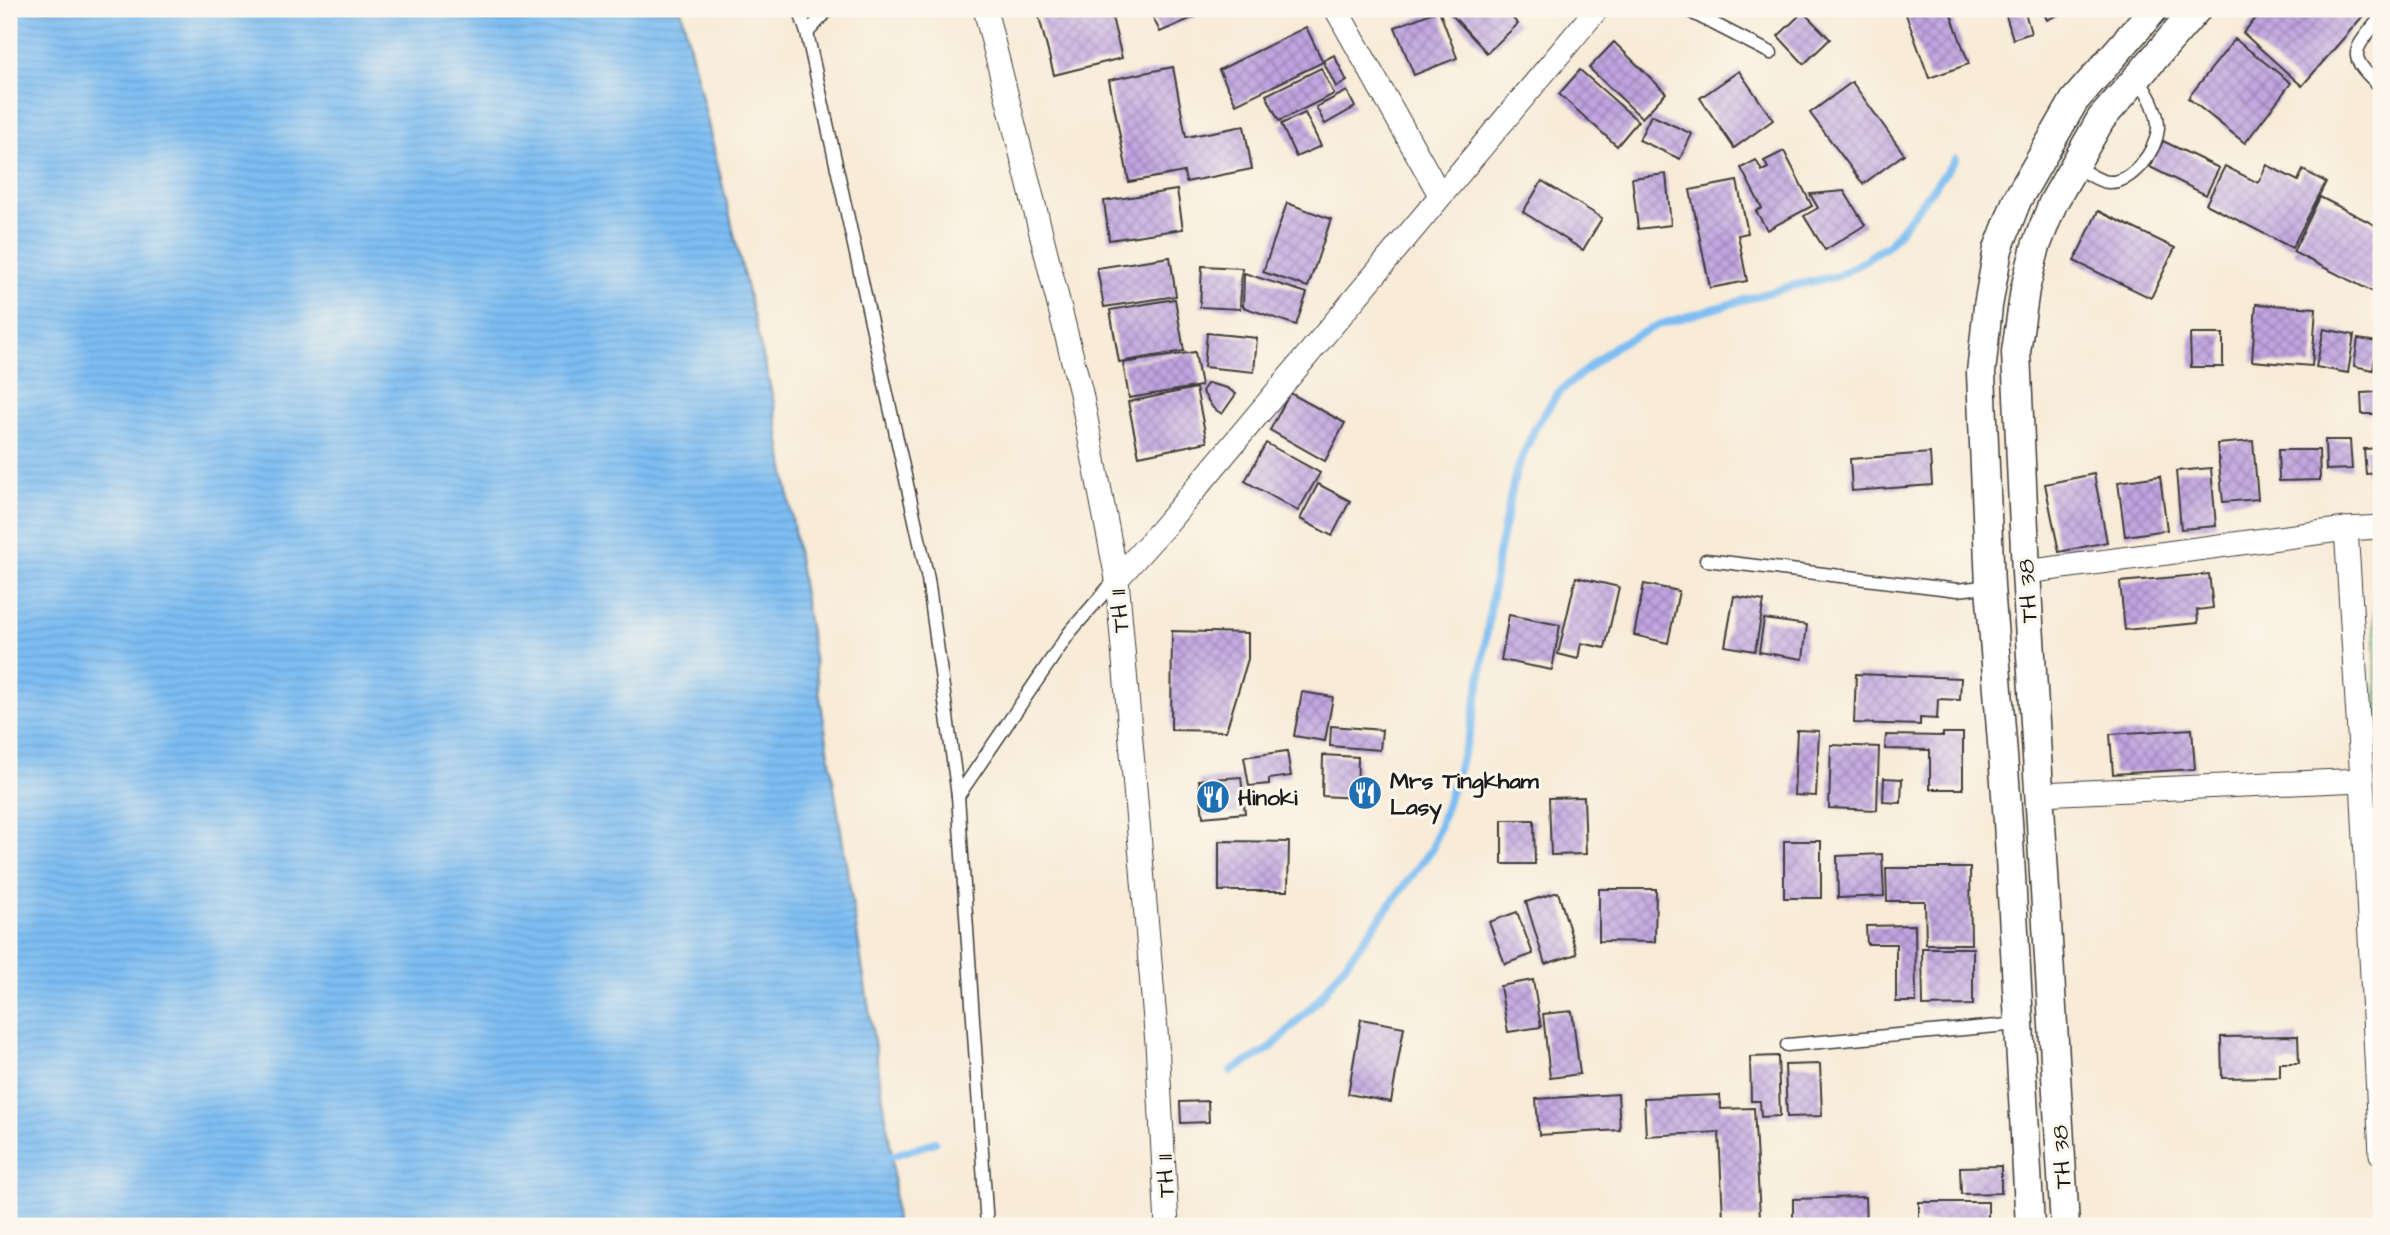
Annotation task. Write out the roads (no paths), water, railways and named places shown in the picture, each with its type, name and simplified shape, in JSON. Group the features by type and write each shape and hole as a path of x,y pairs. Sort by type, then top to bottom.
{"street":[{"name":"TH 11","path":"985,9 1081,393 1116,579 1157,1044 1167,1226"},
{"path":"1336,9 1440,195"},
{"path":"1116,579 1171,519 1597,9"},
{"name":"TH 38","path":"2030,1226 2008,821 1990,586 1982,373 1988,306 1998,249 2017,200 2074,101 2154,9"},
{"name":"TH 38","path":"2065,1226 2026,572 2016,352 2025,289 2036,246 2053,203 2101,119 2197,9"},
{"path":"2026,572 2346,529 2381,527"},
{"path":"2346,529 2381,1154"},
{"path":"2039,794 2362,780"}],"lane":[{"path":"799,9 807,33 928,579 958,796 987,1226"},
{"path":"807,33 829,9"},
{"path":"1685,9 1771,52"},
{"path":"2381,18 2357,47 2356,54 2363,71 2381,87"},
{"path":"2075,166 2108,183 2123,180 2136,172 2148,155 2158,128 2151,98 2138,78"},
{"path":"1706,560 1958,590 1990,586"},
{"path":"958,796 1070,632 1116,579"},
{"path":"1787,1045 2020,1024"}],"water":[{"path":"9,9 681,9 774,403 892,1156 896,1226 9,1226"}],"waterway":[{"path":"1231,1071 1271,1048 1319,999 1432,849 1470,732 1498,555 1516,472 1535,428 1558,393 1615,346 1658,325 1791,286 1838,276 1862,262 1890,243 1956,159"},
{"path":"882,1159 935,1142"}],"place":[{"name":"Mrs Tingkham Lasy","path":"1365,793"},
{"name":"Hinoki","path":"1213,797"}]}
